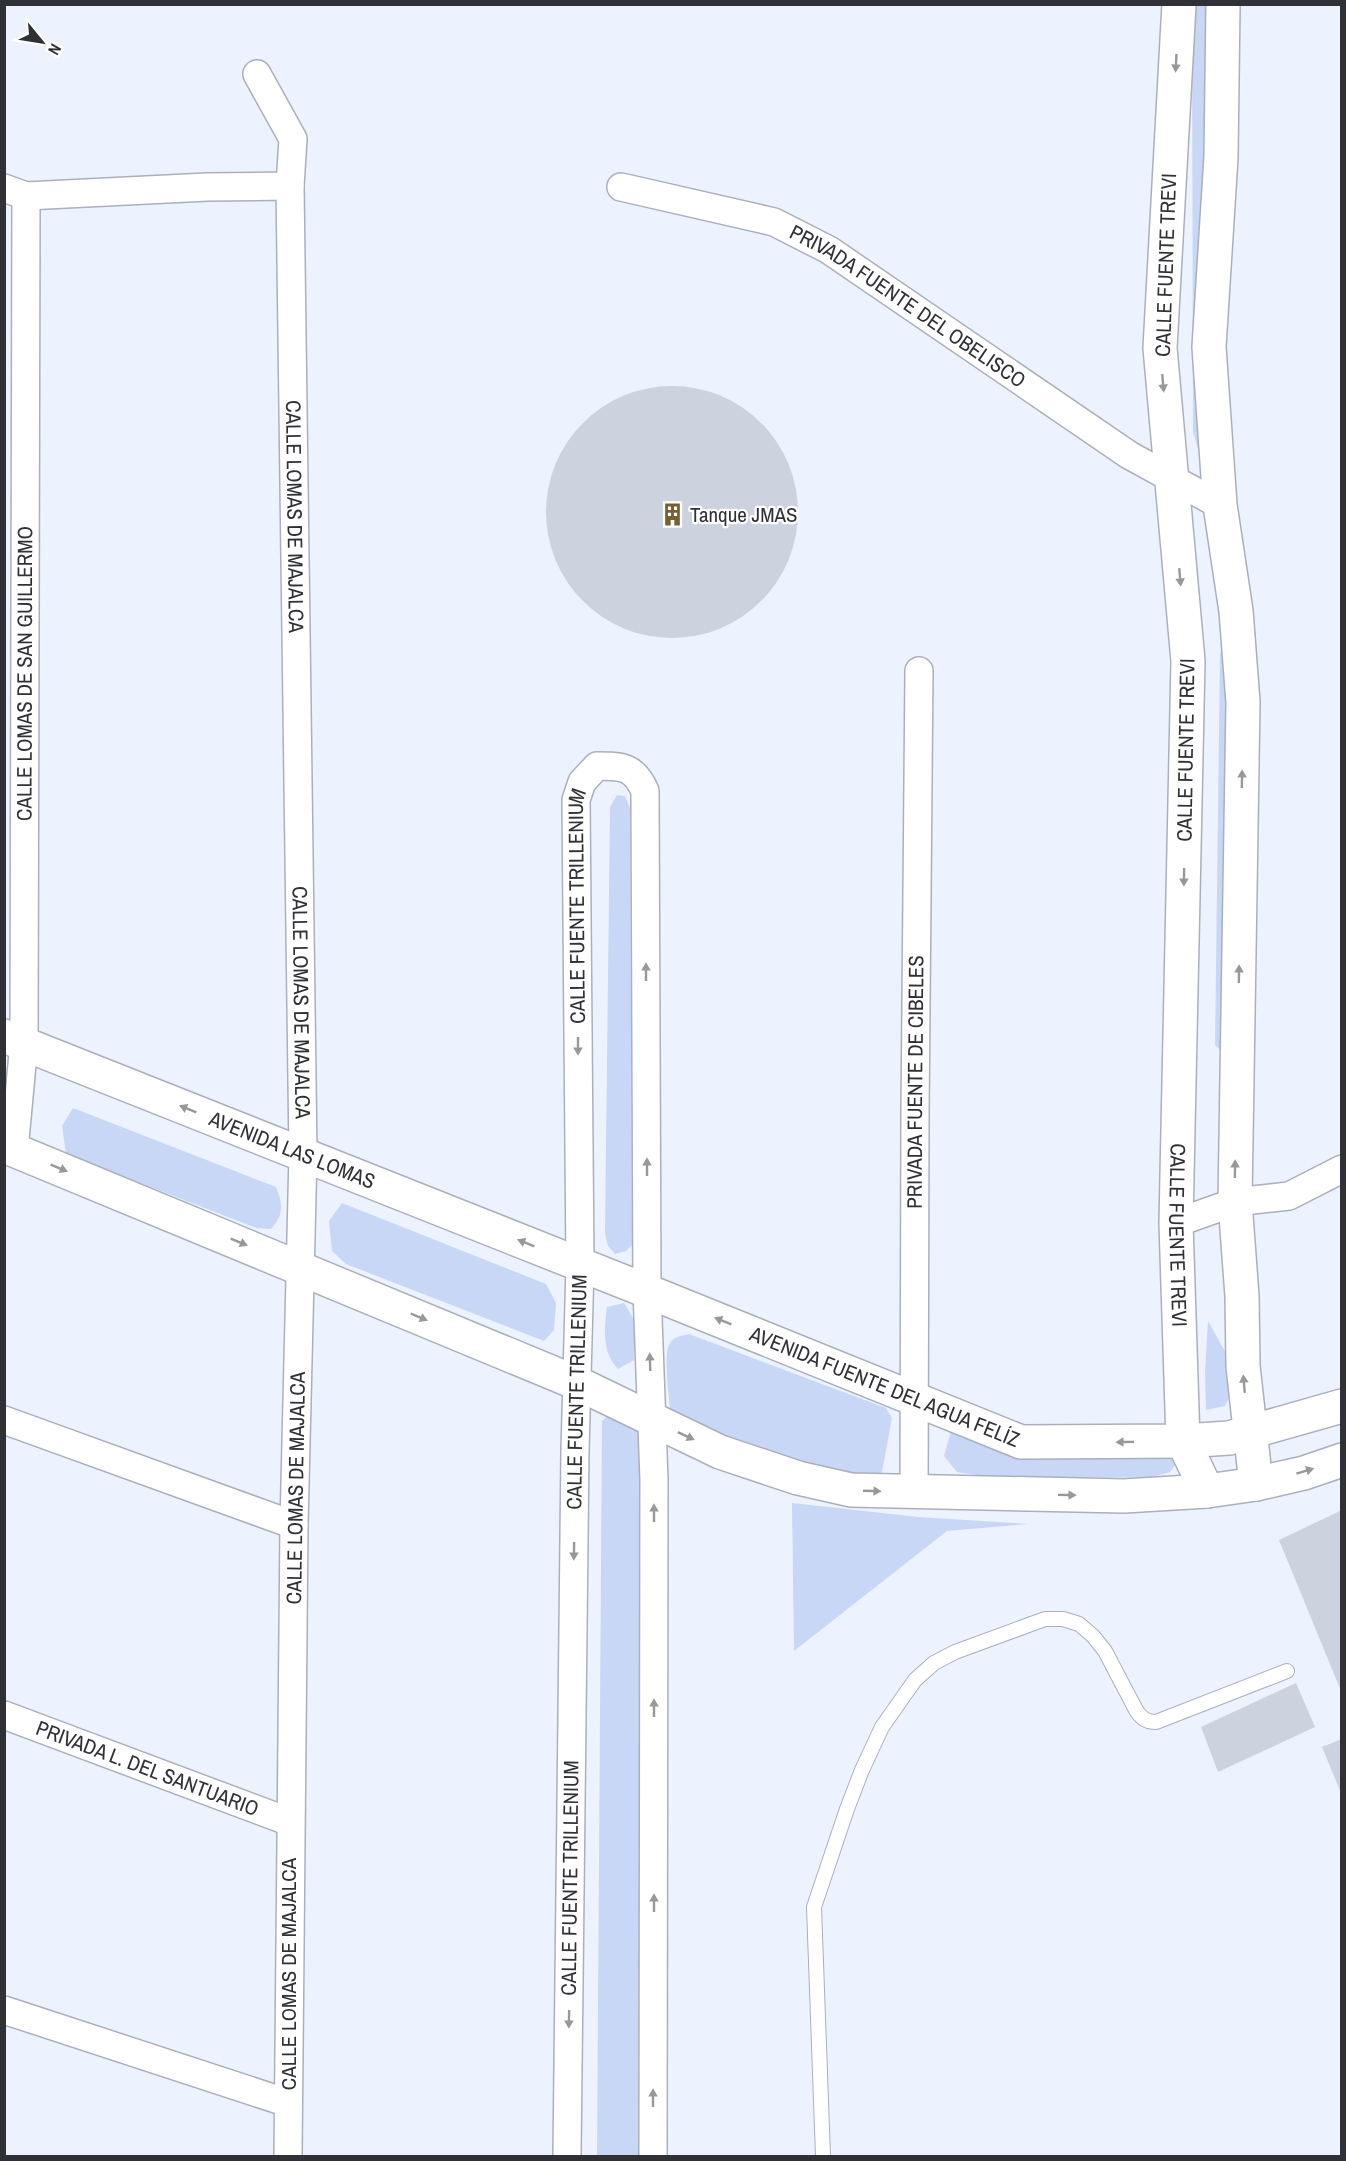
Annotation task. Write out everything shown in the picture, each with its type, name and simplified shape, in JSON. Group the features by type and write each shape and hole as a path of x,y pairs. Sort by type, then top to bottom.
{"street":[{"name":"CALLE FUENTE TREVI","path":"1179,4 1160,348 1188,661 1176,1223 1184,1441 1207,1491"},
{"path":"1223,4 1221,157 1209,347 1220,505 1236,611 1243,702 1235,1202 1242,1296 1242,1365 1256,1484"},
{"name":"CALLE LOMAS DE MAJALCA","path":"257,74 293,139 290,186 303,1154 294,1525 288,2157"},
{"path":"15,192 290,186"},
{"name":"PRIVADA FUENTE DEL OBELISCO","path":"621,187 762,219 797,232 829,250 1129,455 1220,505"},
{"name":"CALLE LOMAS DE SAN GUILLERMO","path":"9,1148 14,1039 15,192"},
{"name":"PRIVADA FUENTE DE CIBELES","path":"914,1493 919,671"},
{"name":"CALLE FUENTE TRILLENIUM","path":"567,2157 580,1264 576,800 582,782 597,766 621,766 632,771 645,791 647,1291 654,1480 653,2157"},
{"name":"AVENIDA LAS LOMAS","path":"14,1039 580,1264"},
{"path":"9,1148 577,1383 720,1452 798,1478 851,1490 1124,1496 1207,1491 1256,1484 1304,1473 1341,1460"},
{"path":"1176,1223 1235,1202 1289,1196 1341,1169"},
{"name":"AVENIDA FUENTE DEL AGUA FELÍZ","path":"580,1264 1022,1442 1184,1441 1229,1438 1341,1406"},
{"path":"4,1420 294,1525"},
{"name":"PRIVADA L. DEL SANTUARIO","path":"4,1715 290,1822"},
{"path":"4,2010 288,2103"}],"lane":[{"path":"823,2157 814,1907 829,1858 862,1770 882,1727 915,1680 934,1663 955,1653 1045,1619 1063,1619 1079,1624 1093,1636 1105,1651 1136,1710 1148,1722 1156,1722 1287,1671"}],"shaded area":[{"path":"1192,5 1214,5 1209,452 1198,449 1193,432"},
{"path":"1244,628 1230,1059 1215,1045 1220,655 1225,630"},
{"path":"617,795 625,796 630,808 632,1245 626,1251 615,1254 608,1246 605,1234 610,807"},
{"path":"73,1108 276,1187 281,1204 278,1219 271,1229 256,1228 66,1154 62,1126"},
{"path":"342,1203 546,1284 556,1303 554,1330 544,1341 346,1264 332,1251 329,1221"},
{"path":"624,1303 635,1321 634,1360 618,1369 609,1356 605,1340 605,1323 607,1307"},
{"path":"1208,1321 1227,1355 1235,1385 1225,1406 1206,1410 1205,1373"},
{"path":"689,1334 886,1408 892,1418 882,1472 877,1478 862,1482 680,1426 671,1418 667,1351 672,1340"},
{"path":"612,1412 639,1426 643,1434 639,2156 597,2156 602,1421"},
{"path":"951,1431 1178,1451 1178,1461 1170,1472 1152,1477 983,1476 957,1472 944,1456"},
{"path":"792,1503 918,1517 1029,1524 947,1531 794,1651"}],"building":[{"name":"Tanque JMAS","path":"672,386 697,389 720,396 742,407 761,423 777,442 788,464 795,487 798,512 795,537 788,560 777,582 761,601 742,617 720,628 697,635 672,638 647,635 624,628 602,617 583,601 567,582 556,560 549,537 546,512 549,487 556,464 567,442 583,423 602,407 624,396 647,389"},
{"path":"1342,1510 1342,1691 1341,1691 1279,1540"},
{"path":"1296,1683 1315,1727 1218,1772 1201,1727"},
{"path":"1342,1739 1342,1793 1341,1793 1322,1747"}],"place":[{"name":"Tanque JMAS","path":"672,515"}]}
